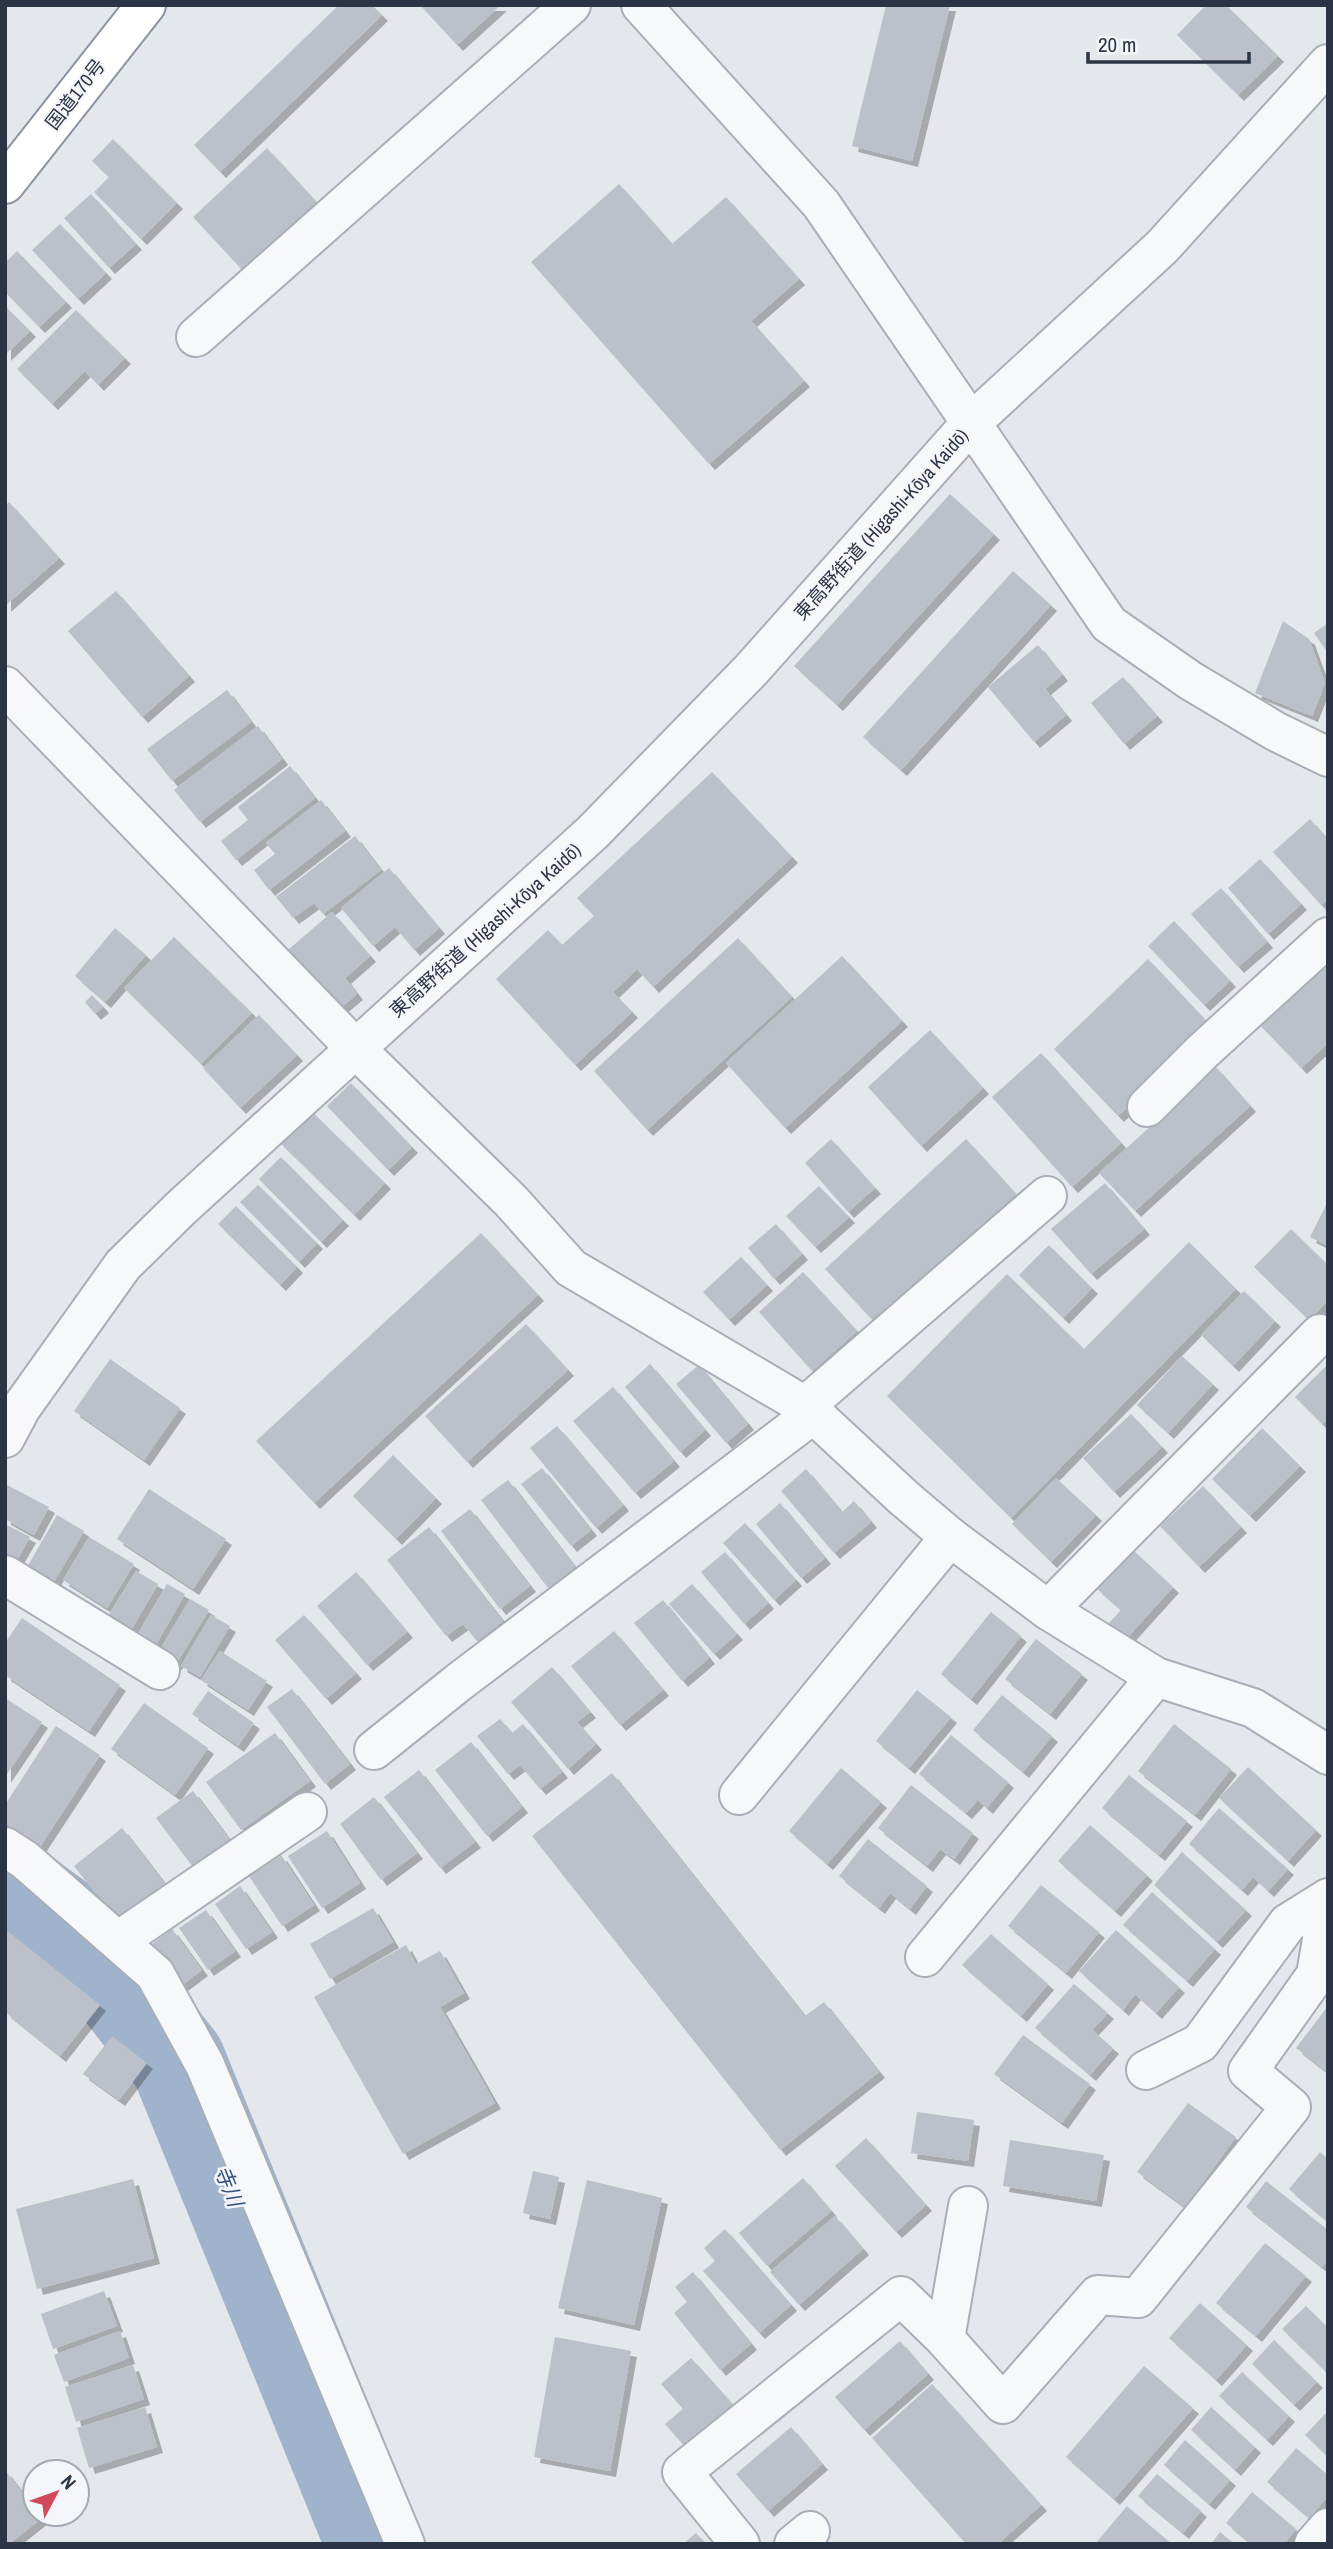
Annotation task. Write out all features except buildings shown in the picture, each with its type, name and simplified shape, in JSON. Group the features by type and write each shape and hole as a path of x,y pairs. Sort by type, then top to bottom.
{"highway":[{"name":"国道170号","path":"5,184 146,5"}],"street":[{"path":"196,337 571,5"},
{"path":"641,5 821,204 1109,624 1191,681 1276,731 1328,757"},
{"name":"東高野街道 (Higashi-Kōya Kaidō)","path":"5,1438 22,1408 124,1265 181,1208 593,832 751,670 971,423 1162,247 1328,64"},
{"path":"5,686 356,1049 511,1202 571,1268 809,1410 950,1537 1048,1610 1156,1677 1253,1708 1328,1755"},
{"path":"1147,1107 1202,1052 1328,937"},
{"path":"374,1750 809,1410 1047,1196"},
{"path":"1048,1610 1320,1334"},
{"path":"739,1795 950,1537"},
{"path":"5,1574 160,1670"},
{"path":"925,1957 1156,1677"},
{"path":"118,1941 307,1812"},
{"path":"5,1847 24,1860 155,1974 205,2065 405,2544"},
{"path":"1146,2070 1200,2043 1288,1923 1328,1898"},
{"path":"740,2544 682,2472 901,2296 1003,2404 1098,2295 1138,2298 1291,2107 1248,2071 1316,1975 1328,1904"},
{"path":"944,2339 968,2206"},
{"path":"1314,2544 1328,2528"}],"waterway":[{"name":"寺川","path":"5,1882 79,1936 178,2062 374,2544"}]}
